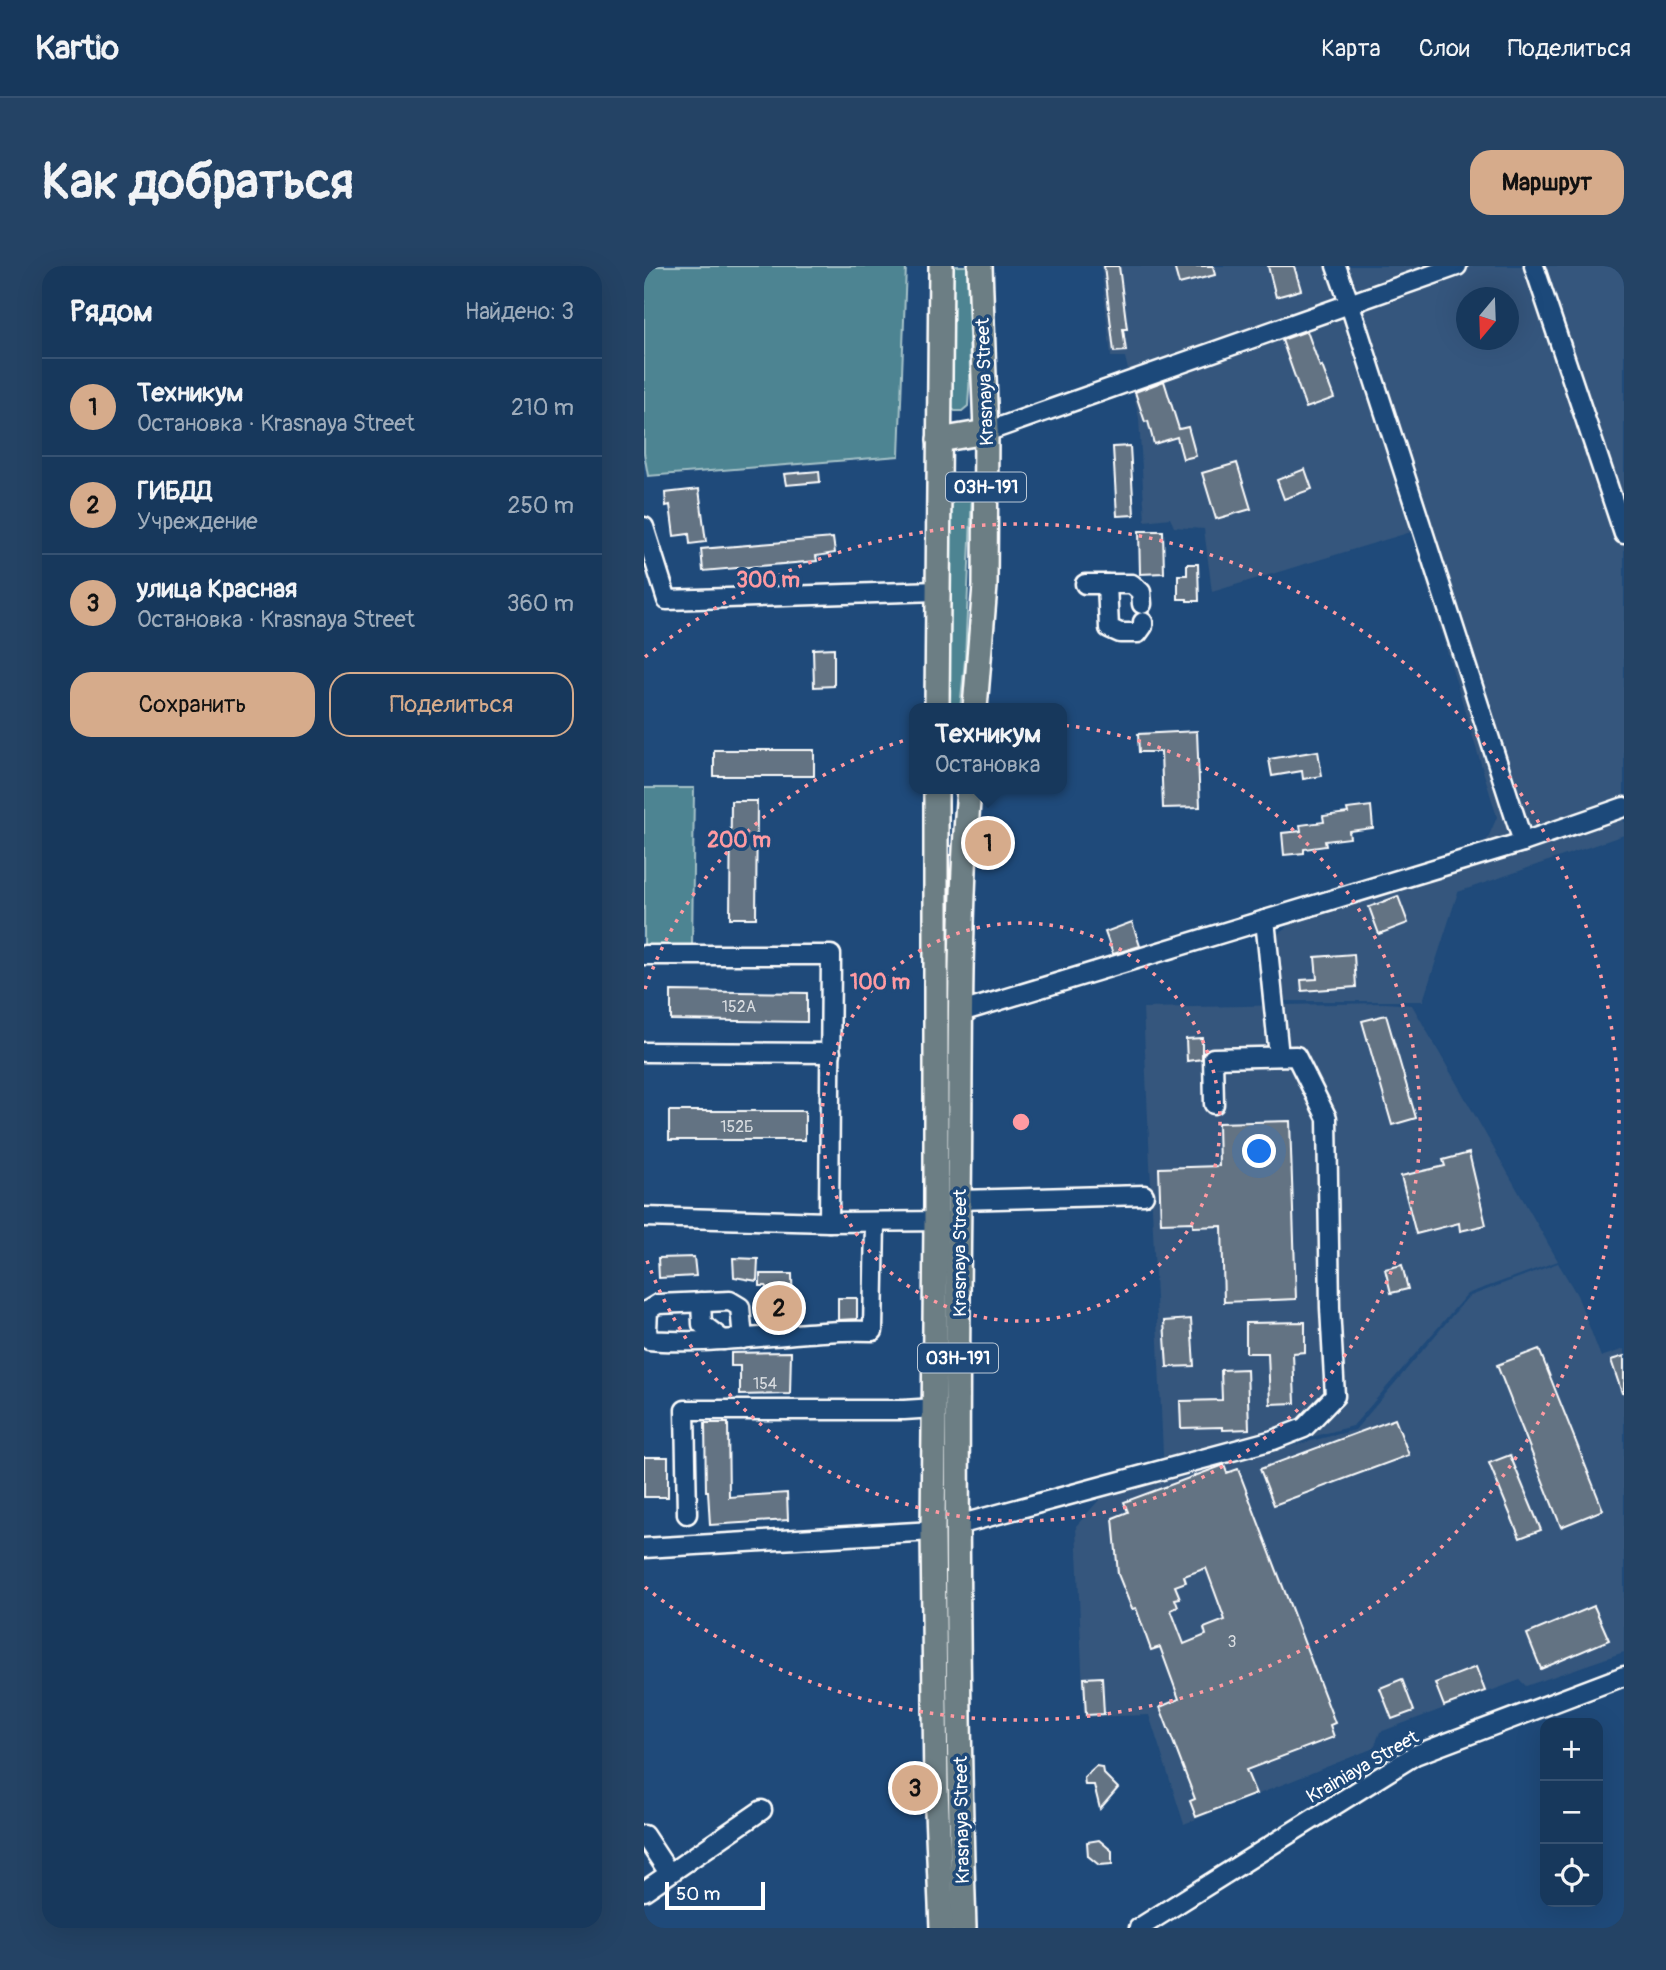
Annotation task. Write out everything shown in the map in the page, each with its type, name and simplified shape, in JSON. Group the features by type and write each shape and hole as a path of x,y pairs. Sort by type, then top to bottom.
{"main road":[{"name":"03Н-191","path":"937,703 941,266"},
{"name":"Krasnaya Street","path":"975,703 985,586 986,432 980,266"},
{"path":"939,440 986,432"},
{"name":"Krasnaya Street","path":"936,794 951,1214 964,1928"},
{"name":"Krasnaya Street","path":"942,1928 936,1789 934,1408 951,1214 968,794"}],"street":[{"path":"1336,266 1523,842"},
{"path":"986,432 1457,266"},
{"path":"1534,266 1624,534"},
{"path":"644,527 667,600 937,591"},
{"path":"1085,584 1132,584 1141,592 1142,604"},
{"path":"1107,584 1109,628 1120,633 1138,633 1143,622"},
{"path":"961,1012 1523,842 1624,807"},
{"path":"1265,920 1279,1056"},
{"path":"644,955 831,955 830,1222"},
{"path":"644,1052 831,1053"},
{"path":"958,1525 1273,1440 1304,1428 1335,1396 1330,1308 1326,1118 1296,1056 1213,1058 1214,1104"},
{"path":"644,1217 876,1222 1144,1195"},
{"path":"743,1339 740,1307 730,1301 658,1304 648,1310 649,1340 663,1342 743,1339 811,1333 873,1331 876,1222"},
{"path":"701,1302 702,1324 723,1340"},
{"path":"687,1514 685,1410 934,1408"},
{"path":"644,1548 933,1531"},
{"name":"Krainiaya Street","path":"1139,1928 1415,1755 1624,1676"},
{"path":"644,1891 762,1810"},
{"path":"644,1835 669,1874"}],"shaded area":[{"path":"1101,266 1624,266 1624,835 1458,892 1423,1001 1283,1001 1278,934 1327,894 1487,840 1497,817 1411,532 1212,592 1204,529 1174,527 1170,518 1145,521 1139,418 1125,357 1111,357"},
{"path":"1385,1003 1412,1005 1558,1261 1467,1294 1353,1426 1164,1476 1143,1008"},
{"path":"1558,1263 1577,1295 1601,1357 1624,1349 1624,1652 1526,1686 1520,1680 1380,1732 1374,1748 1184,1824 1149,1715 1084,1717 1076,1526 1106,1492 1355,1430 1468,1297"}],"green space":[{"path":"644,266 906,266 899,456 648,476 644,453"},
{"path":"946,266 967,266 970,372 968,406 962,411 955,411 950,407"},
{"path":"955,477 965,479 972,493 965,660 961,703 946,703 951,482"},
{"path":"644,788 694,788 692,947 644,945"}],"building":[{"path":"1104,266 1119,266 1127,329 1123,329 1126,351 1114,352"},
{"path":"1174,266 1213,266 1215,275 1179,284"},
{"path":"1268,266 1294,266 1301,290 1276,297"},
{"path":"1307,331 1334,398 1306,408 1282,340"},
{"path":"1164,381 1179,429 1188,427 1196,456 1183,459 1177,437 1154,444 1148,421 1145,422 1135,392"},
{"path":"1130,446 1134,515 1117,516 1113,447"},
{"path":"1237,463 1251,509 1216,519 1202,473"},
{"path":"1305,469 1312,489 1284,499 1277,480"},
{"path":"819,471 820,482 786,485 784,474"},
{"path":"699,489 706,542 690,544 689,534 674,536 670,505 666,506 665,493"},
{"path":"1139,531 1163,531 1164,573 1140,574"},
{"path":"833,538 835,553 816,556 817,561 703,571 701,549"},
{"path":"1187,564 1198,564 1199,601 1178,599 1178,575 1187,575"},
{"path":"834,648 834,686 814,687 813,649"},
{"path":"1197,731 1200,807 1163,808 1161,752 1139,752 1138,734"},
{"path":"714,750 814,750 814,776 714,776"},
{"path":"1318,751 1322,776 1303,779 1302,771 1272,776 1269,759"},
{"path":"731,801 757,801 756,918 730,918"},
{"path":"1371,806 1373,828 1349,831 1350,838 1325,841 1326,846 1304,849 1304,853 1284,855 1282,833 1301,831 1300,825 1324,822 1323,816 1348,813 1347,809"},
{"path":"1398,896 1408,923 1379,934 1369,907"},
{"path":"1132,922 1140,946 1113,954 1105,932"},
{"path":"1354,954 1356,987 1302,991 1301,980 1317,979 1315,957"},
{"path":"671,991 807,993 807,1022 671,1020"},
{"path":"1386,1015 1416,1118 1392,1125 1362,1021"},
{"path":"1202,1038 1202,1059 1187,1061 1186,1039"},
{"path":"669,1111 805,1111 805,1140 669,1140"},
{"path":"1290,1121 1296,1299 1224,1302 1222,1226 1193,1227 1193,1222 1161,1223 1159,1168 1219,1166 1218,1123"},
{"path":"1469,1153 1486,1225 1460,1231 1459,1223 1416,1234 1401,1176 1445,1166 1443,1160"},
{"path":"694,1257 696,1276 659,1278 658,1258"},
{"path":"733,1258 758,1259 757,1281 734,1277"},
{"path":"1402,1265 1408,1289 1391,1293 1385,1269"},
{"path":"760,1274 792,1274 793,1323 767,1325 766,1286 760,1286"},
{"path":"838,1298 857,1298 857,1319 838,1320"},
{"path":"1191,1319 1194,1366 1167,1367 1164,1321"},
{"path":"1305,1322 1305,1352 1293,1353 1295,1403 1270,1404 1268,1353 1246,1353 1246,1323"},
{"path":"1539,1349 1603,1510 1561,1527 1497,1365"},
{"path":"791,1352 790,1394 740,1395 740,1366 731,1366 731,1353"},
{"path":"1624,1356 1624,1393 1622,1393 1611,1360"},
{"path":"1247,1369 1249,1429 1181,1428 1180,1401 1222,1400 1221,1370"},
{"path":"1395,1419 1409,1455 1274,1505 1260,1469"},
{"path":"705,1423 728,1423 729,1497 787,1493 788,1520 710,1525 706,1491"},
{"path":"1510,1455 1541,1530 1520,1538 1489,1463"},
{"path":"644,1457 668,1457 668,1497 644,1497"},
{"path":"1224,1465 1227,1473 1238,1469 1335,1723 1330,1725 1334,1737 1246,1770 1256,1794 1196,1817 1190,1801 1195,1799 1160,1707 1179,1699 1160,1647 1151,1650 1136,1608 1132,1609 1118,1574 1113,1518 1128,1512 1124,1502","holes":["1206,1568 1225,1620 1204,1628 1206,1635 1184,1644 1171,1610 1178,1607 1175,1599 1180,1598 1175,1586 1186,1582 1184,1576"]},
{"path":"1594,1606 1609,1640 1541,1669 1527,1634"},
{"path":"1476,1667 1485,1691 1444,1706 1435,1683"},
{"path":"1102,1677 1104,1714 1086,1715 1084,1678"},
{"path":"1402,1679 1414,1711 1392,1719 1380,1688"},
{"path":"1096,1766 1102,1767 1103,1773 1118,1788 1100,1809 1094,1785 1085,1785 1084,1777"},
{"path":"1099,1840 1112,1851 1112,1864 1099,1865 1088,1856 1087,1842"}],"place":[{"name":"Техникум","path":"988,843"},
{"name":"ГИБДД","path":"779,1308"},
{"name":"улица Красная","path":"915,1788"}]}
